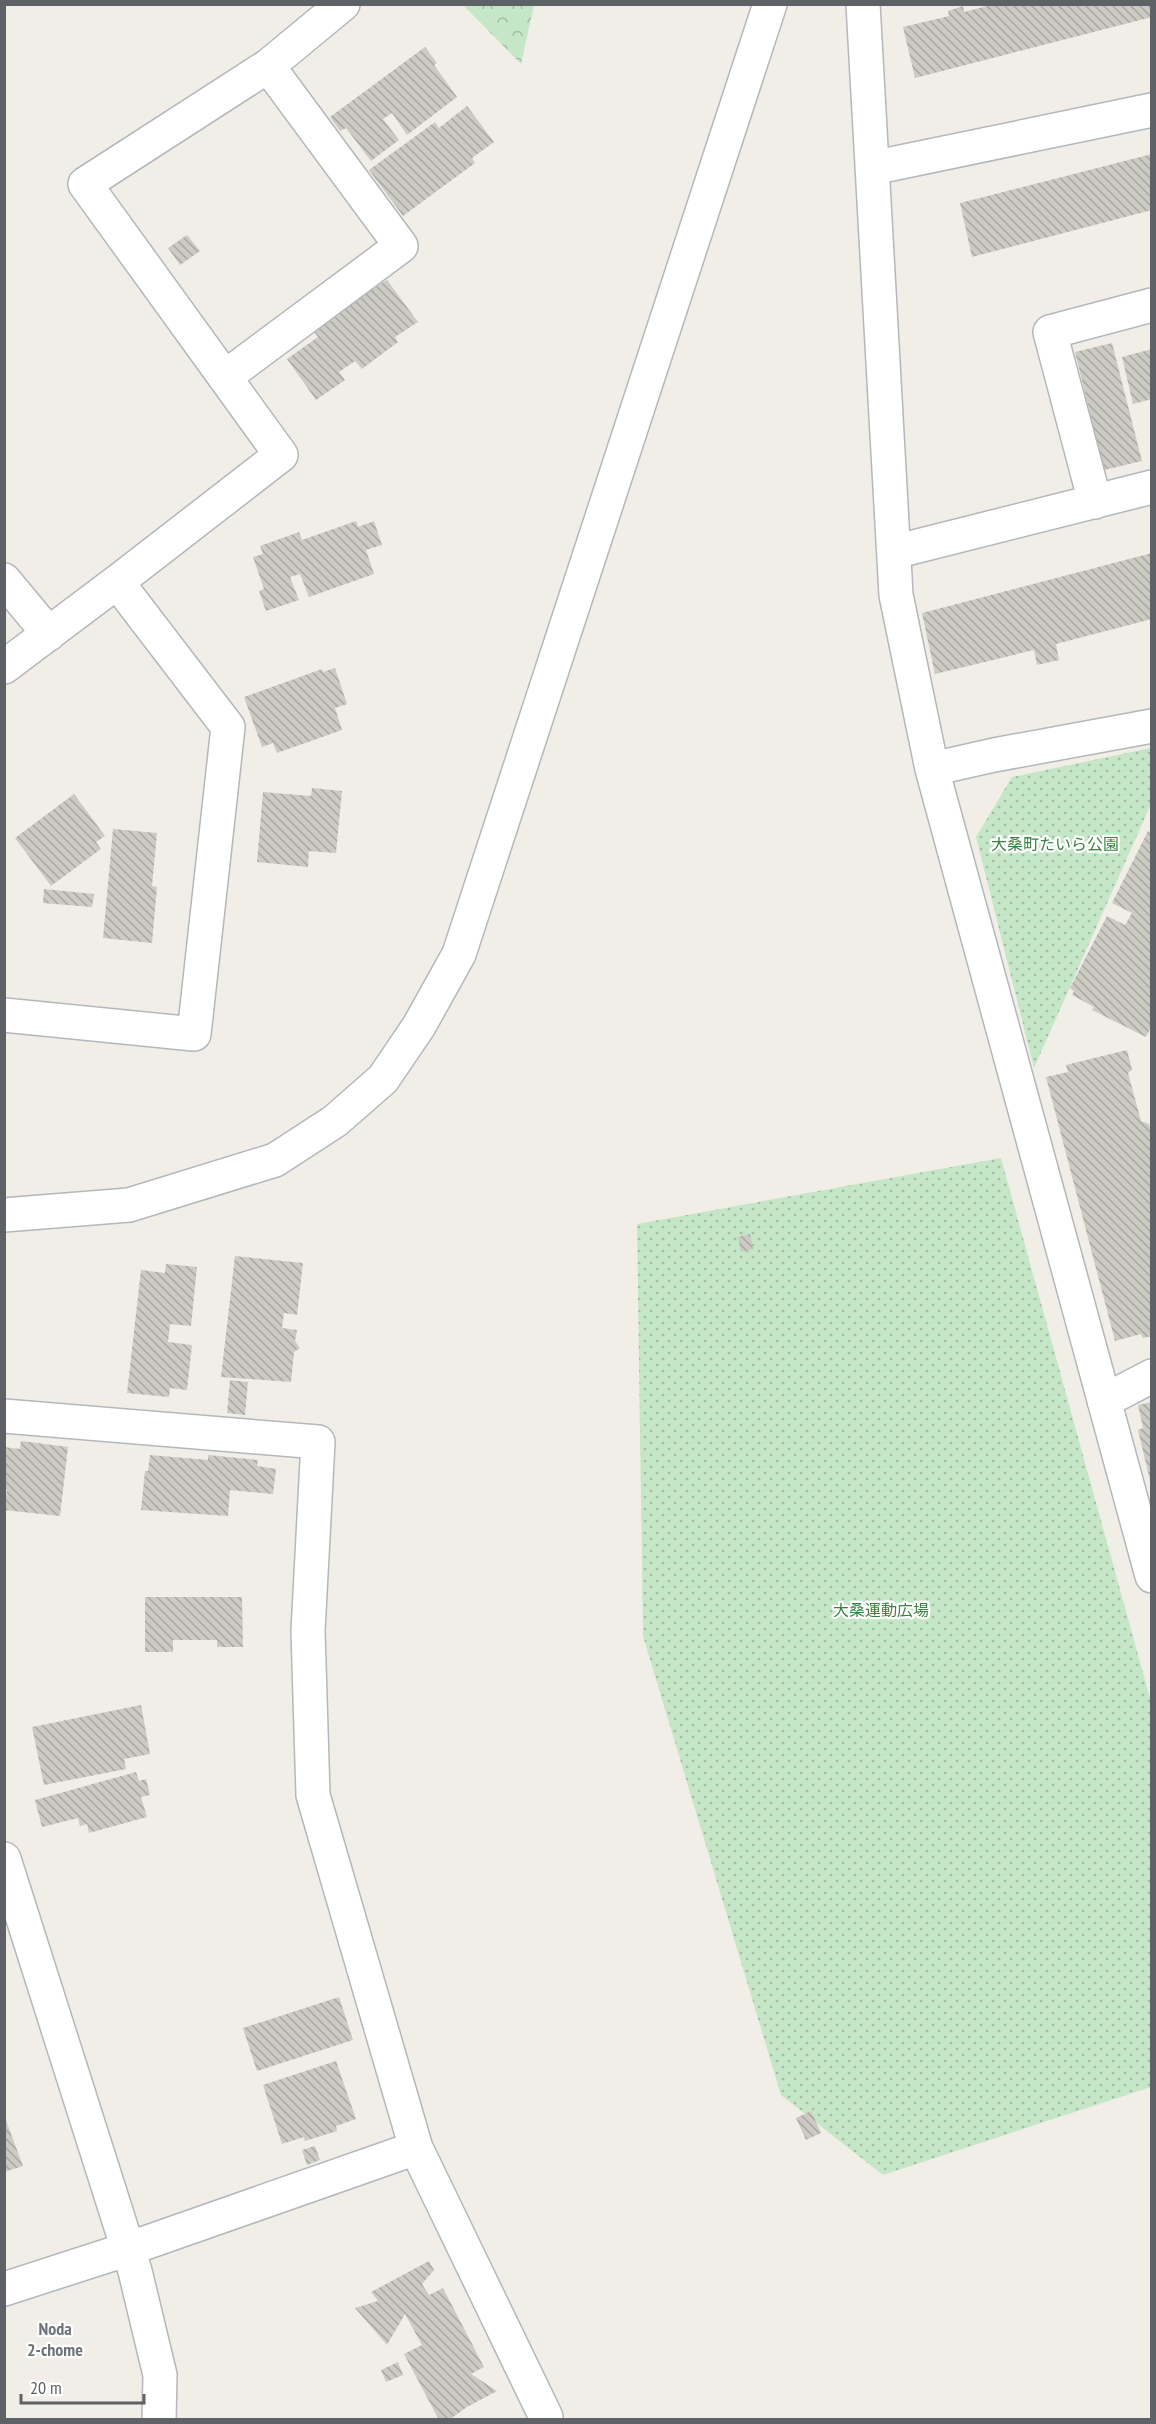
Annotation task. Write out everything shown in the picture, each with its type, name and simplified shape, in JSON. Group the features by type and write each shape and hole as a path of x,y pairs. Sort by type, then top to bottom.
{"street":[{"path":"4,667 280,455 85,184 268,66 343,4"},
{"path":"4,1215 129,1205 275,1160 335,1121 383,1079 419,1026 459,954 770,4"},
{"path":"863,4 896,595 932,769 1152,1576"},
{"path":"225,377 401,246 268,66"},
{"path":"872,168 1152,110"},
{"path":"1095,502 1050,332 1152,305"},
{"path":"894,552 1152,487"},
{"path":"4,580 49,634"},
{"path":"4,1015 194,1034 228,727 117,582"},
{"path":"932,769 994,755 1152,726"},
{"path":"1104,1401 1152,1376"},
{"path":"4,1416 318,1442 308,1631 313,1795 416,2148 546,2419"},
{"path":"4,1859 128,2249 160,2375 159,2420"},
{"path":"4,2289 128,2249 416,2148"}],"green space":[{"path":"463,5 534,5 521,64"},
{"name":"大桑町たいら公園","path":"1151,748 1151,804 1034,1068 976,837 1012,777"},
{"name":"大桑運動広場","path":"1001,1158 1151,1702 1151,2087 883,2175 781,2095 643,1636 637,1224"}],"building":[{"path":"991,5 1152,5 1152,17 915,78 903,27 949,16 948,11 963,6 964,12"},
{"path":"425,47 437,63 434,65 457,97 407,135 392,113 383,119 399,140 371,161 346,128 340,131 330,117"},
{"path":"467,106 494,142 472,158 475,163 403,216 369,170 435,122 439,128"},
{"path":"1152,154 1152,210 972,257 960,203"},
{"path":"187,235 200,251 180,265 168,248"},
{"path":"387,280 418,322 395,337 398,342 362,369 355,361 339,372 345,380 316,400 287,359 318,337 314,332 340,314 337,311"},
{"path":"1112,343 1142,461 1104,470 1075,352"},
{"path":"1152,349 1152,399 1133,404 1122,357"},
{"path":"356,521 358,527 374,521 382,545 366,550 374,574 309,597 300,574 290,577 299,600 266,611 259,591 264,589 253,557 263,554 260,546 299,532 302,540"},
{"path":"1152,553 1152,619 1056,644 1059,660 1037,665 1034,650 935,674 922,613"},
{"path":"335,668 347,704 335,708 342,730 277,753 273,743 262,747 244,697 322,669 323,672"},
{"path":"312,788 342,791 336,853 309,851 308,867 257,862 263,792 311,796"},
{"path":"74,794 105,836 96,842 101,849 51,886 15,838"},
{"path":"113,829 157,833 152,886 157,887 152,943 103,938"},
{"path":"1148,831 1152,833 1152,1025 1146,1037 1092,1010 1094,1007 1072,995 1074,991 1070,988 1107,916 1125,925 1132,913 1112,903"},
{"path":"44,889 94,894 92,907 43,903"},
{"path":"1127,1050 1132,1070 1128,1073 1141,1121 1149,1124 1152,1133 1152,1336 1143,1338 1141,1334 1115,1341 1046,1077 1068,1072 1066,1065"},
{"path":"750,1234 753,1249 741,1252 738,1237"},
{"path":"235,1256 303,1263 297,1315 284,1313 282,1328 297,1330 295,1341 300,1348 294,1352 291,1382 221,1377"},
{"path":"166,1264 197,1267 191,1326 170,1324 168,1342 192,1345 187,1390 170,1388 169,1397 127,1393 141,1270 165,1273"},
{"path":"230,1380 248,1382 245,1415 227,1413"},
{"path":"1152,1402 1151,1485 1138,1430 1143,1428 1138,1405"},
{"path":"21,1441 68,1447 60,1516 4,1510 7,1490 4,1490 4,1447 20,1449"},
{"path":"150,1455 208,1460 208,1455 258,1460 257,1466 276,1469 273,1494 230,1490 228,1516 141,1510 145,1471 148,1471"},
{"path":"145,1597 242,1597 243,1647 217,1647 217,1640 173,1640 173,1652 145,1652"},
{"path":"141,1705 150,1754 124,1759 126,1769 44,1785 32,1727"},
{"path":"136,1772 139,1781 146,1779 150,1795 141,1797 147,1817 89,1833 87,1824 80,1826 78,1818 42,1827 35,1800"},
{"path":"339,1997 353,2040 257,2071 243,2028"},
{"path":"336,2061 356,2119 336,2126 337,2131 305,2141 304,2137 282,2144 263,2085"},
{"path":"811,2111 821,2133 806,2140 796,2118"},
{"path":"4,2115 23,2166 4,2172"},
{"path":"315,2146 320,2160 307,2165 302,2150"},
{"path":"429,2261 434,2270 422,2284 429,2295 443,2288 484,2367 471,2374 497,2391 467,2407 449,2420 439,2420 404,2354 422,2345 405,2314 387,2345 355,2308 378,2301 371,2292"},
{"path":"398,2362 403,2375 386,2382 381,2370"}],"district":[{"name":"Noda 2-chome","path":"55,2339"}]}
